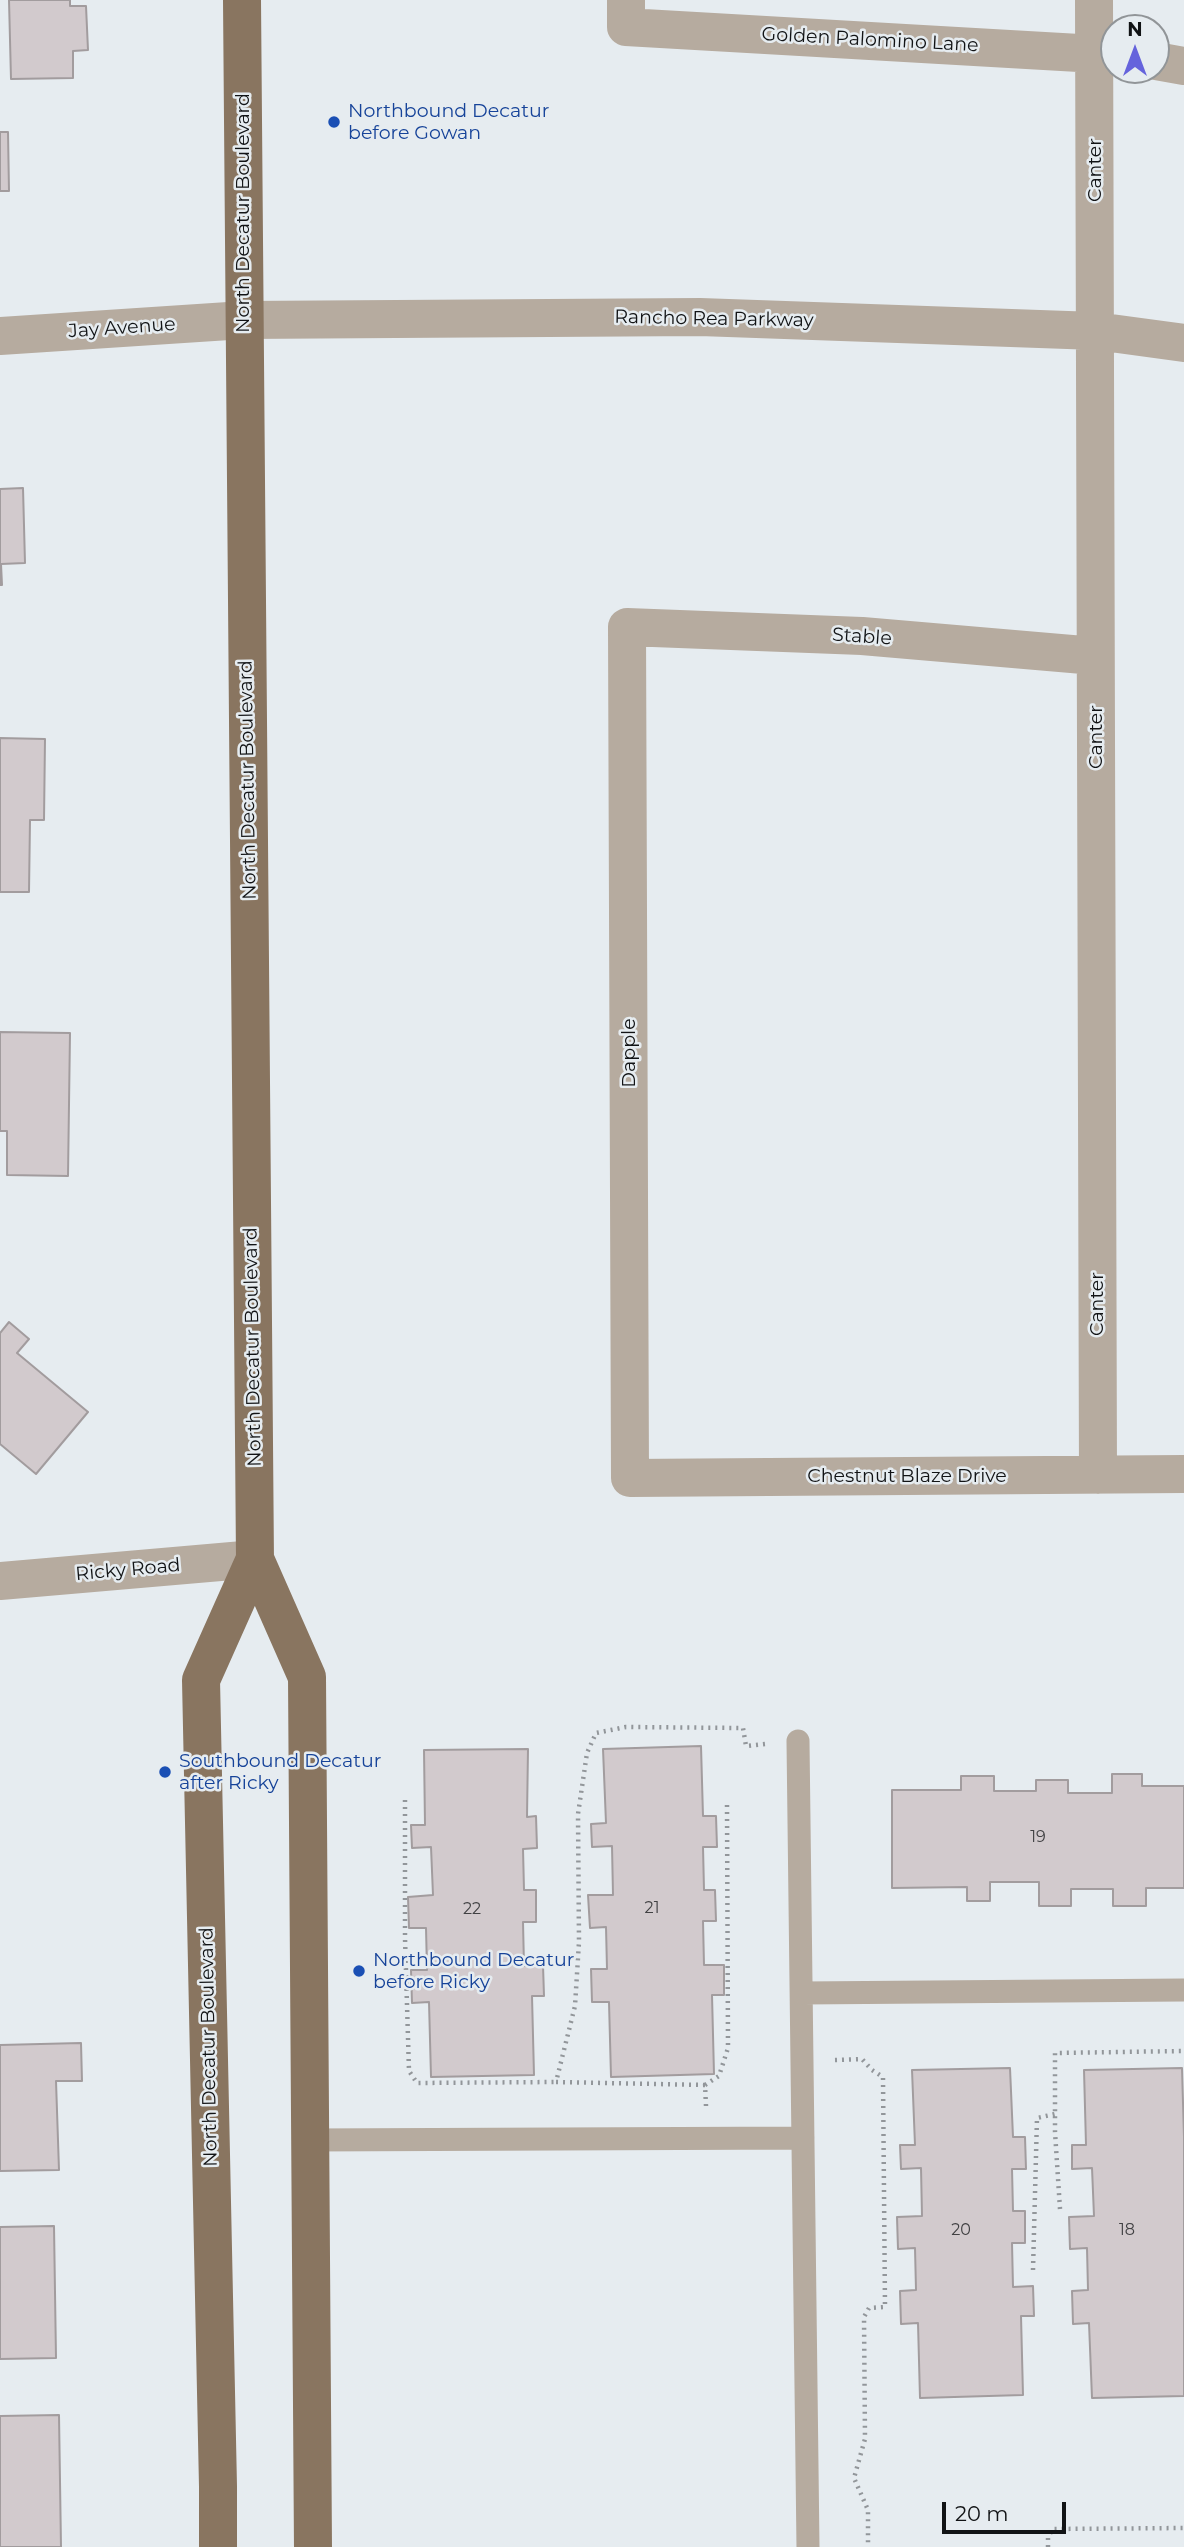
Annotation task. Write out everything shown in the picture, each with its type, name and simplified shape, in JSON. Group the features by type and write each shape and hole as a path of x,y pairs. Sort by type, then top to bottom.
{"main road":[{"name":"North Decatur Boulevard","path":"242,0 255,1559 307,1677 313,2547"},
{"name":"North Decatur Boulevard","path":"218,2547 201,1680 255,1559"},
{"path":"218,2486 238,2547"}],"street":[{"name":"Canter","path":"1094,0 1100,32"},
{"name":"Golden Palomino Lane","path":"626,13 1100,54"},
{"name":"Canter","path":"1098,1475 1096,331 1103,84"},
{"name":"Rancho Rea Parkway","path":"244,320 700,317 1096,331 1184,343"},
{"name":"Jay Avenue","path":"0,336 244,320"},
{"name":"Stable","path":"627,627 862,636 1096,656"},
{"name":"Dapple","path":"627,627 630,1478"},
{"name":"Chestnut Blaze Drive","path":"630,1478 1184,1474"},
{"name":"Ricky Road","path":"0,1581 255,1559"}],"lane":[{"path":"798,1741 808,2547"},
{"path":"802,1993 1184,1990"},
{"path":"310,2140 803,2138"}],"path":[{"path":"556,2082 575,2006 579,1942 578,1814 587,1753 596,1733 626,1727 743,1728 747,1746 798,1741"},
{"path":"405,1800 409,2071 417,2083 705,2085 719,2076 728,2048 727,1804"},
{"path":"1060,2209 1055,2053 1184,2051"},
{"path":"802,2060 862,2059 883,2077 884,2307 869,2308 864,2317 865,2439 854,2478 868,2510 868,2547"},
{"path":"705,2085 708,2138"},
{"path":"1033,2270 1037,2118 1055,2114"},
{"path":"1048,2547 1048,2538 1053,2529 1184,2528"}],"building":[{"path":"9,0 70,0 70,6 86,6 88,50 73,51 73,78 11,79"},
{"path":"0,132 8,132 9,191 0,191"},
{"path":"23,488 25,563 1,564 0,585 0,489"},
{"path":"0,738 45,739 44,820 30,820 29,892 0,892"},
{"path":"0,1032 70,1033 68,1176 7,1175 7,1131 0,1131"},
{"path":"9,1322 29,1339 17,1353 88,1412 36,1474 0,1444 0,1333"},
{"path":"701,1746 703,1816 716,1816 717,1847 703,1847 704,1890 715,1890 716,1921 703,1921 704,1965 724,1965 724,1995 712,1995 714,2074 611,2077 609,2002 592,2002 591,1969 607,1969 606,1927 590,1928 588,1895 613,1895 612,1846 592,1847 591,1824 606,1823 603,1749"},
{"path":"528,1749 527,1817 536,1816 537,1848 523,1849 524,1890 536,1890 536,1922 523,1922 524,1966 543,1965 544,1996 532,1996 534,2075 431,2077 429,2002 412,2003 411,1970 427,1970 426,1928 409,1928 408,1897 433,1895 431,1847 412,1848 411,1825 425,1825 424,1750"},
{"path":"1112,1774 1142,1774 1142,1786 1184,1786 1184,1888 1146,1888 1146,1906 1113,1906 1113,1889 1071,1889 1071,1906 1039,1906 1039,1882 990,1882 990,1901 967,1901 967,1887 892,1888 892,1790 961,1790 961,1776 994,1776 994,1791 1036,1791 1036,1780 1068,1780 1068,1793 1112,1793"},
{"path":"81,2043 82,2081 56,2081 59,2170 0,2171 0,2045"},
{"path":"1010,2068 1013,2137 1025,2137 1026,2169 1012,2169 1013,2211 1025,2211 1025,2243 1012,2243 1013,2287 1033,2286 1034,2316 1021,2316 1023,2395 920,2398 918,2323 901,2324 900,2291 916,2290 915,2248 898,2249 897,2217 922,2216 921,2168 901,2169 900,2145 915,2145 912,2070"},
{"path":"1182,2068 1184,2396 1092,2398 1089,2323 1073,2324 1072,2291 1088,2290 1087,2248 1070,2249 1069,2217 1094,2216 1092,2168 1072,2169 1072,2145 1086,2145 1084,2070"},
{"path":"54,2226 56,2358 0,2359 0,2227"},
{"path":"59,2415 61,2547 0,2547 0,2416"}],"place":[{"name":"Northbound Decatur before Gowan","path":"334,122"},
{"name":"Southbound Decatur after Ricky","path":"165,1772"},
{"name":"Northbound Decatur before Ricky","path":"359,1971"}]}
